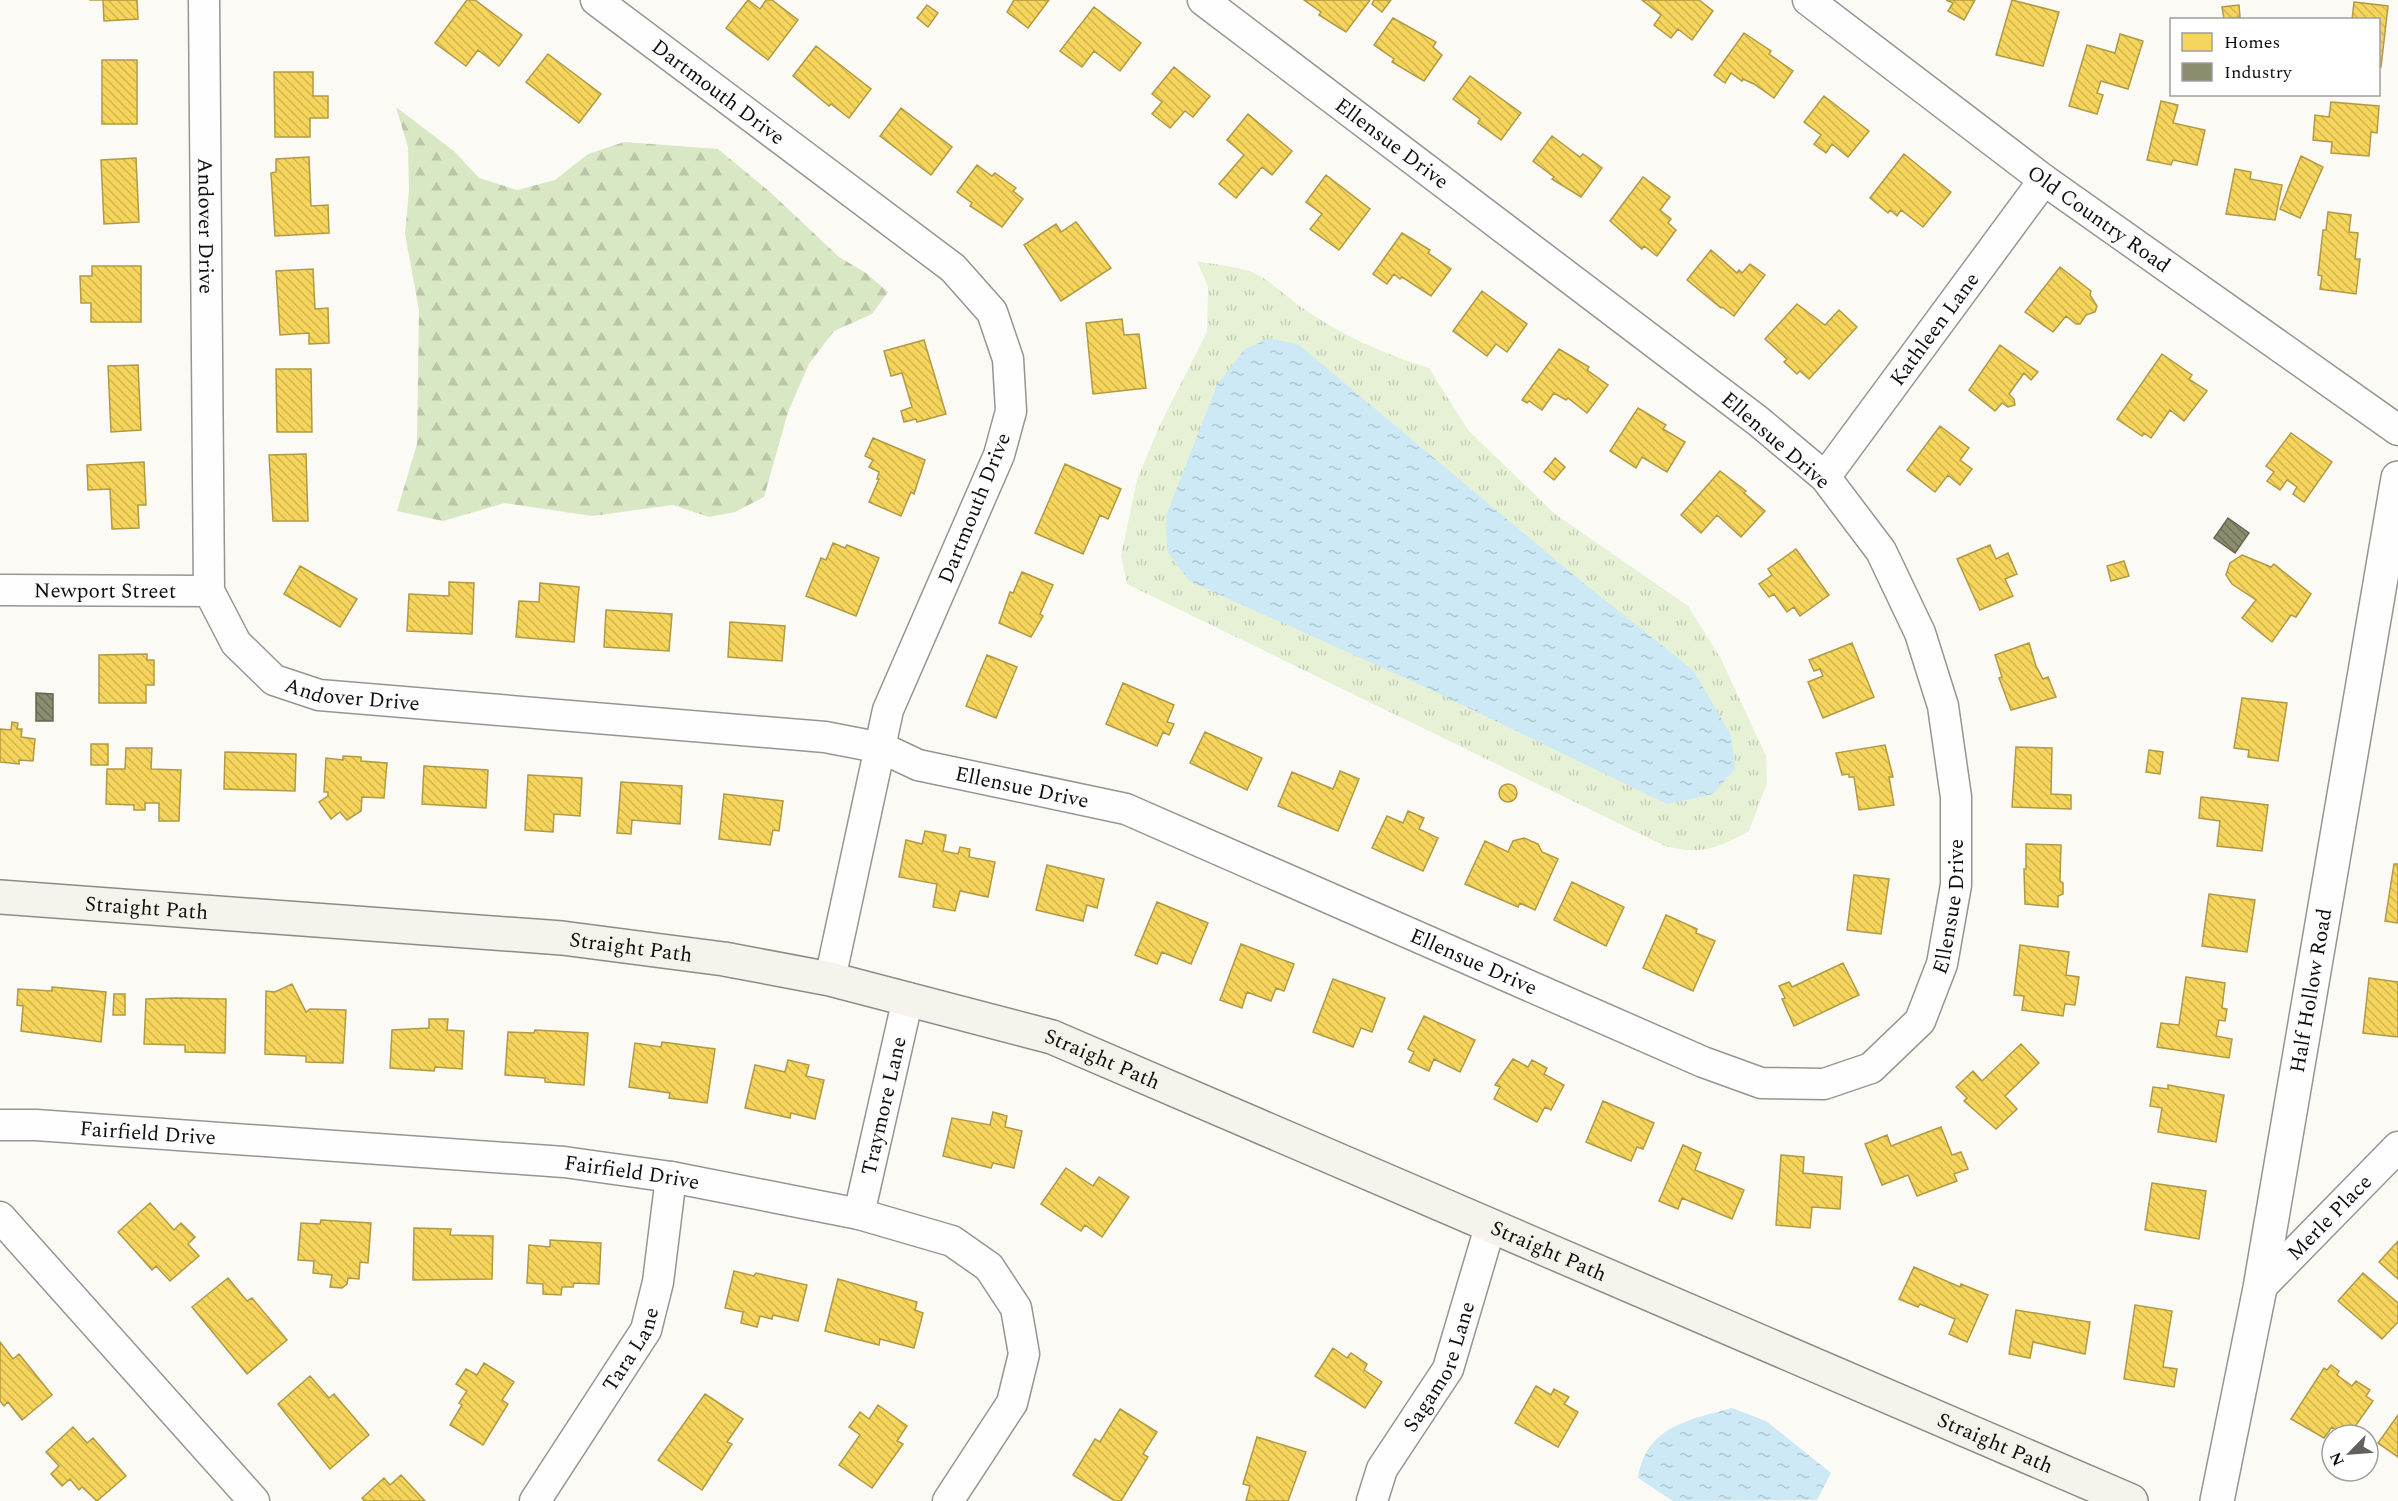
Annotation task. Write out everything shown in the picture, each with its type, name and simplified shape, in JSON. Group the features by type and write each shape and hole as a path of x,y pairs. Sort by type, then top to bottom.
{"main road":[{"name":"Straight Path","path":"0,897 562,938 724,959 830,979 1052,1038 2131,1501"}],"street":[{"name":"Andover Drive","path":"204,0 209,591 236,643 274,680 319,695 825,737 882,748"},
{"name":"Dartmouth Drive","path":"596,0 953,268 992,312 1008,359 1011,411 999,454 888,710 882,748 830,979"},
{"name":"Ellensue Drive","path":"882,748 918,765 1126,809 1703,1062 1761,1083 1824,1084 1871,1068 1920,1021 1942,964 1956,885 1956,808 1943,706 1920,633 1881,551 1825,477 1758,421 1203,0"},
{"name":"Old Country Road","path":"1808,0 2044,180 2398,430"},
{"name":"Kathleen Lane","path":"1825,477 2044,180"},
{"name":"Half Hollow Road","path":"2217,1501 2260,1288 2398,478"},
{"name":"Newport Street","path":"0,590 209,591"},
{"name":"Traymore Lane","path":"859,1214 908,998"},
{"name":"Fairfield Drive","path":"0,1125 48,1126 564,1162 671,1177 859,1214 952,1241 989,1268 1016,1308 1024,1354 1012,1403 948,1501"},
{"name":"Merle Place","path":"2260,1288 2398,1147"},
{"name":"Tara Lane","path":"535,1501 646,1330 658,1282 671,1177"},
{"path":"0,1217 254,1501"},
{"name":"Sagamore Lane","path":"1372,1501 1382,1469 1448,1369 1490,1227"}],"green space":[{"path":"396,107 455,152 479,178 517,190 555,180 588,154 624,142 718,149 770,192 839,257 866,273 888,292 872,314 834,331 809,364 788,412 764,497 735,512 709,517 673,505 592,516 505,503 443,521 397,511 417,444 419,310 405,234 409,190 408,147"},
{"path":"1197,261 1235,267 1256,274 1334,328 1396,357 1429,368 1468,430 1555,514 1688,606 1721,659 1766,756 1767,783 1749,831 1708,849 1689,850 1665,846 1127,584 1121,556 1137,480 1159,427 1207,332 1208,287"}],"water":[{"path":"1270,338 1299,345 1582,582 1693,670 1731,735 1735,769 1713,794 1667,804 1423,686 1189,581 1167,551 1166,516 1217,385 1245,349"},
{"path":"1732,1408 1766,1421 1831,1473 1817,1500 1673,1501 1638,1478 1650,1447 1660,1436 1685,1422"}],"building: Homes":[{"path":"103,0 137,0 138,19 104,21"},
{"path":"467,0 475,0 522,35 499,66 478,50 466,66 435,43"},
{"path":"748,0 760,9 766,0 772,0 798,20 768,60 726,28"},
{"path":"1014,0 1049,0 1028,28 1007,12"},
{"path":"1304,0 1370,0 1346,32 1319,15 1321,12"},
{"path":"1374,0 1391,0 1382,12 1372,4"},
{"path":"1642,0 1699,0 1713,11 1692,40 1678,29 1671,38 1654,25 1661,15"},
{"path":"1946,0 1975,0 1964,20 1948,11 1953,3"},
{"path":"2012,0 2059,12 2043,66 1996,55"},
{"path":"2354,2 2388,6 2381,67 2380,18 2352,18"},
{"path":"927,5 938,13 928,27 917,18"},
{"path":"2239,5 2240,17 2224,18 2222,7"},
{"path":"1094,7 1141,43 1120,71 1094,51 1082,67 1060,51"},
{"path":"1393,18 1436,42 1433,47 1442,55 1424,81 1392,62 1394,59 1374,45"},
{"path":"1744,33 1771,51 1769,54 1793,71 1774,98 1754,84 1743,79 1742,81 1731,73 1725,83 1714,75"},
{"path":"2120,34 2143,41 2128,89 2101,81 2097,93 2103,95 2097,114 2069,106 2087,45 2115,53"},
{"path":"816,46 871,89 849,118 831,104 829,106 793,76"},
{"path":"548,54 601,94 579,123 526,82"},
{"path":"102,60 137,60 137,124 102,124"},
{"path":"1174,67 1210,96 1193,117 1185,111 1170,128 1152,114 1162,102 1152,94"},
{"path":"274,72 313,72 313,96 328,96 328,118 310,118 310,137 275,137"},
{"path":"1470,76 1521,113 1501,140 1478,123 1480,119 1453,99"},
{"path":"1824,96 1869,131 1848,157 1832,144 1826,153 1814,144 1821,135 1804,122"},
{"path":"2161,101 2178,105 2173,123 2205,130 2197,165 2173,160 2171,165 2147,160"},
{"path":"2331,102 2379,106 2377,133 2371,132 2369,156 2331,153 2332,142 2313,140 2315,115 2329,117"},
{"path":"901,108 952,147 931,175 880,136"},
{"path":"1248,114 1292,151 1272,175 1262,167 1236,198 1219,184 1244,155 1227,140"},
{"path":"1552,136 1580,157 1583,154 1602,168 1581,197 1552,179 1554,177 1533,161"},
{"path":"1904,154 1951,192 1923,227 1901,210 1897,216 1890,210 1888,213 1870,198"},
{"path":"2301,156 2323,167 2300,218 2280,209"},
{"path":"309,157 311,206 328,205 329,233 275,236 271,173 276,172 276,159"},
{"path":"136,158 139,222 104,224 101,160"},
{"path":"977,165 992,176 995,173 1016,188 1013,191 1023,199 1002,227 970,206 972,203 957,192"},
{"path":"2235,169 2251,172 2250,179 2282,185 2275,220 2226,214"},
{"path":"1326,175 1370,209 1339,250 1310,229 1322,214 1306,202"},
{"path":"1643,177 1670,197 1660,210 1671,219 1668,223 1676,230 1657,256 1644,246 1642,249 1610,221"},
{"path":"2328,212 2351,215 2349,232 2358,233 2355,259 2360,259 2356,294 2320,289 2322,276 2318,275 2323,230 2326,230"},
{"path":"1076,222 1111,268 1061,301 1024,245 1056,224 1061,232"},
{"path":"1402,233 1430,250 1428,253 1451,269 1431,296 1402,277 1400,279 1394,274 1387,284 1373,274"},
{"path":"1711,250 1737,273 1739,270 1742,273 1750,264 1765,275 1734,316 1687,280"},
{"path":"92,266 141,266 141,322 91,322 91,303 81,303 80,276 92,276"},
{"path":"2060,267 2091,291 2090,295 2097,306 2095,312 2086,315 2080,324 2076,324 2066,316 2053,332 2025,312"},
{"path":"313,269 315,309 328,308 329,343 309,344 309,333 280,335 276,271"},
{"path":"1482,291 1527,324 1507,352 1496,344 1487,356 1453,331"},
{"path":"1797,304 1825,325 1839,310 1857,327 1809,379 1800,371 1797,374 1784,362 1787,359 1765,339"},
{"path":"1122,319 1124,335 1139,334 1146,388 1093,394 1086,323"},
{"path":"924,340 946,414 917,422 916,419 904,422 901,411 912,407 902,373 891,376 884,351"},
{"path":"2000,345 2038,372 2031,380 2024,373 2009,394 2014,399 2015,405 2008,407 2002,403 1995,411 1969,390"},
{"path":"1559,349 1589,367 1587,370 1608,385 1587,413 1568,398 1566,400 1554,393 1542,410 1529,401 1527,403 1522,400"},
{"path":"2162,354 2192,375 2189,379 2207,391 2184,421 2170,410 2151,438 2144,433 2142,436 2117,419"},
{"path":"138,365 141,430 111,432 108,366"},
{"path":"276,369 311,369 312,432 277,432"},
{"path":"1638,408 1666,425 1663,429 1685,442 1667,472 1642,457 1636,468 1610,451"},
{"path":"1940,426 1969,448 1960,460 1972,469 1960,485 1948,475 1935,492 1907,470"},
{"path":"2291,433 2332,462 2304,502 2293,494 2297,487 2287,480 2280,490 2267,481 2274,472 2266,466"},
{"path":"873,438 925,460 914,494 911,492 901,516 869,502 879,479 877,479 879,472 869,467 873,460 865,456"},
{"path":"306,454 308,521 273,521 269,455"},
{"path":"1555,458 1565,467 1554,480 1544,472"},
{"path":"144,462 146,505 138,505 139,528 112,529 110,489 88,490 87,465"},
{"path":"1065,464 1121,489 1108,519 1100,515 1083,554 1035,533"},
{"path":"1720,471 1746,491 1744,493 1765,511 1741,537 1717,515 1701,533 1681,515"},
{"path":"833,543 845,548 847,545 879,558 856,616 806,596 821,558 826,560"},
{"path":"1990,545 1996,559 2008,553 2017,574 2005,579 2013,596 1980,610 1957,559"},
{"path":"1796,549 1829,595 1800,616 1794,607 1787,612 1774,594 1769,597 1759,584 1772,575 1768,569"},
{"path":"2242,555 2271,567 2274,564 2311,594 2296,617 2291,615 2272,642 2242,618 2256,600 2232,584 2226,575 2230,563"},
{"path":"2124,561 2129,576 2111,581 2107,566"},
{"path":"300,566 357,599 340,627 284,594"},
{"path":"1022,572 1053,585 1040,614 1043,616 1031,637 999,623 1010,592 1013,593"},
{"path":"449,582 474,583 472,634 407,631 409,594 449,596"},
{"path":"540,583 579,587 574,642 516,637 519,601 539,602"},
{"path":"606,610 672,614 669,651 604,647"},
{"path":"730,622 785,626 782,661 728,657"},
{"path":"1852,643 1874,697 1823,718 1808,682 1823,676 1820,669 1814,671 1809,660"},
{"path":"2029,643 2036,666 2043,679 2048,677 2056,697 2011,710 1999,678 2002,677 1995,655"},
{"path":"147,654 147,660 154,660 154,685 146,685 146,703 99,703 99,655"},
{"path":"987,655 1017,667 996,718 966,706"},
{"path":"1123,683 1174,705 1167,722 1174,724 1169,735 1163,732 1157,746 1106,724"},
{"path":"2242,698 2287,703 2278,761 2248,757 2249,750 2234,748"},
{"path":"12,722 18,723 17,729 22,729 21,737 35,739 33,761 19,760 19,764 0,762 0,729 11,730"},
{"path":"1205,732 1262,758 1247,790 1190,763"},
{"path":"91,744 108,744 108,765 91,765"},
{"path":"1885,745 1893,777 1889,777 1894,805 1859,810 1854,777 1849,777 1849,774 1842,775 1836,753"},
{"path":"2016,747 2052,748 2051,794 2071,795 2071,809 2012,807"},
{"path":"126,748 152,748 151,769 181,770 179,821 159,821 159,803 145,803 145,810 134,810 134,805 106,804 107,769 125,769"},
{"path":"2149,750 2163,752 2160,774 2146,772"},
{"path":"225,752 296,754 295,791 224,789"},
{"path":"343,756 361,757 361,761 387,763 384,798 362,797 361,811 347,820 340,812 331,819 319,802 328,796 328,792 324,792 326,758 343,760"},
{"path":"424,766 488,770 486,808 422,804"},
{"path":"1340,771 1359,779 1338,831 1278,806 1292,772 1333,789"},
{"path":"528,775 582,778 580,816 554,814 553,832 525,830"},
{"path":"621,782 682,786 680,824 632,820 631,834 617,833"},
{"path":"1504,784 1512,784 1517,789 1515,800 1504,802 1499,797 1499,789"},
{"path":"724,794 783,801 779,831 773,830 770,845 719,839"},
{"path":"2201,797 2268,805 2262,851 2217,846 2220,821 2199,818"},
{"path":"1408,811 1424,818 1419,829 1438,838 1423,871 1372,848 1387,816 1403,823"},
{"path":"925,831 946,835 943,851 958,854 960,847 970,849 969,857 995,862 988,897 960,891 955,911 933,907 937,884 899,877 906,840 922,844"},
{"path":"1524,838 1538,844 1542,852 1558,859 1535,910 1520,903 1518,907 1465,884 1485,841 1508,852 1513,841"},
{"path":"2026,844 2061,845 2060,881 2063,883 2063,894 2058,896 2058,907 2025,904"},
{"path":"2394,864 2398,864 2398,923 2385,921"},
{"path":"1047,865 1104,879 1097,908 1087,905 1083,921 1036,910"},
{"path":"1854,875 1889,879 1881,934 1847,930"},
{"path":"1572,882 1624,907 1606,946 1554,920"},
{"path":"2209,894 2255,900 2247,952 2202,946"},
{"path":"1157,902 1208,923 1191,964 1162,952 1157,964 1135,955"},
{"path":"1666,915 1697,929 1696,933 1715,941 1693,991 1643,968"},
{"path":"1241,944 1294,964 1284,991 1276,988 1271,1001 1247,992 1242,1008 1220,1000"},
{"path":"2020,945 2069,952 2066,975 2079,977 2075,1005 2065,1004 2063,1016 2022,1010 2024,996 2014,995"},
{"path":"1843,963 1859,995 1794,1026 1779,986 1789,982 1792,987"},
{"path":"2186,977 2225,983 2222,1008 2227,1009 2225,1021 2219,1020 2216,1036 2232,1039 2229,1058 2157,1047 2161,1023 2179,1025"},
{"path":"2369,978 2398,982 2398,1037 2363,1033"},
{"path":"1333,979 1385,998 1372,1032 1361,1028 1353,1047 1313,1032"},
{"path":"292,984 306,1012 310,1009 346,1010 343,1063 306,1062 306,1056 265,1054 266,991 275,992"},
{"path":"52,987 106,992 101,1042 21,1031 23,1006 17,1005 18,989 52,991"},
{"path":"114,994 125,994 125,1015 113,1015"},
{"path":"146,999 226,999 225,1053 185,1052 185,1045 144,1044"},
{"path":"1424,1016 1475,1040 1460,1072 1434,1059 1429,1071 1409,1062 1414,1052 1408,1049"},
{"path":"429,1019 448,1019 447,1030 464,1031 462,1069 435,1067 434,1071 390,1068 392,1030 429,1028"},
{"path":"535,1030 588,1033 584,1085 545,1082 545,1078 505,1075 508,1032 534,1033"},
{"path":"662,1042 715,1049 707,1103 669,1098 670,1093 629,1087 635,1043 661,1047"},
{"path":"2021,1044 2039,1063 2005,1096 2017,1109 1996,1129 1964,1101 1967,1098 1956,1087 1973,1071 1982,1081"},
{"path":"1513,1059 1528,1067 1532,1060 1547,1068 1544,1074 1564,1085 1551,1110 1545,1107 1537,1122 1494,1099 1500,1087 1495,1085"},
{"path":"788,1060 809,1065 806,1076 824,1080 815,1119 791,1113 790,1118 745,1108 755,1065 785,1072"},
{"path":"2168,1085 2224,1095 2216,1142 2158,1132 2162,1108 2150,1106 2153,1087 2168,1089"},
{"path":"1603,1101 1654,1123 1643,1149 1637,1147 1631,1161 1586,1142"},
{"path":"993,1112 1007,1116 1005,1127 1022,1131 1014,1168 993,1163 991,1168 943,1156 952,1118 990,1125"},
{"path":"1941,1127 1952,1155 1961,1152 1968,1169 1954,1174 1957,1181 1917,1196 1908,1175 1882,1185 1865,1144 1887,1135 1891,1146"},
{"path":"1683,1145 1701,1153 1695,1170 1744,1190 1732,1219 1682,1198 1678,1209 1659,1201"},
{"path":"1781,1155 1804,1157 1803,1173 1842,1177 1840,1209 1812,1207 1810,1228 1776,1225"},
{"path":"1066,1168 1093,1186 1099,1177 1129,1197 1102,1237 1085,1225 1081,1231 1041,1204"},
{"path":"2152,1183 2206,1191 2199,1239 2145,1230"},
{"path":"150,1203 174,1230 181,1223 195,1237 188,1244 199,1256 170,1281 156,1266 152,1270 118,1232"},
{"path":"321,1220 371,1223 368,1263 360,1262 359,1279 348,1278 347,1284 342,1288 330,1287 332,1275 313,1273 314,1261 298,1260 301,1223 320,1224"},
{"path":"414,1228 451,1229 450,1235 493,1236 492,1279 413,1280"},
{"path":"550,1240 601,1243 599,1284 574,1283 573,1287 562,1287 561,1295 543,1294 543,1284 527,1283 529,1245 550,1247"},
{"path":"2398,1241 2398,1279 2379,1262"},
{"path":"1914,1267 1960,1287 1961,1284 1988,1295 1967,1342 1949,1334 1955,1319 1920,1304 1918,1307 1899,1299"},
{"path":"734,1271 754,1276 756,1273 807,1285 798,1321 773,1315 772,1319 760,1316 757,1327 741,1323 743,1312 725,1308"},
{"path":"2363,1273 2398,1303 2398,1322 2382,1339 2338,1301"},
{"path":"228,1278 247,1301 252,1298 287,1340 247,1374 192,1307"},
{"path":"838,1279 917,1302 915,1310 923,1313 914,1348 880,1339 879,1345 825,1331"},
{"path":"2135,1305 2172,1311 2163,1367 2177,1369 2174,1387 2124,1379"},
{"path":"2016,1310 2090,1322 2085,1354 2033,1342 2030,1358 2009,1354"},
{"path":"0,1342 13,1359 19,1354 52,1395 22,1420 8,1402 4,1406 0,1401"},
{"path":"1333,1348 1347,1358 1351,1353 1367,1364 1364,1370 1382,1382 1365,1408 1315,1376"},
{"path":"484,1363 514,1382 502,1400 508,1404 483,1445 450,1425 467,1391 456,1384 466,1369 477,1375"},
{"path":"2331,1365 2339,1371 2337,1375 2352,1386 2356,1381 2370,1390 2366,1396 2373,1401 2357,1423 2320,1423 2320,1436 2291,1419 2324,1368 2327,1370"},
{"path":"310,1376 329,1398 334,1394 369,1435 330,1469 278,1404"},
{"path":"1536,1386 1551,1395 1554,1389 1569,1397 1564,1404 1578,1412 1558,1447 1515,1423"},
{"path":"705,1394 743,1419 727,1442 732,1444 702,1490 658,1460"},
{"path":"878,1405 907,1426 897,1441 903,1444 872,1488 839,1465 860,1435 849,1427 860,1412 869,1419"},
{"path":"1120,1409 1157,1432 1143,1454 1148,1457 1121,1501 1115,1501 1073,1475 1095,1439 1100,1442"},
{"path":"2398,1415 2398,1457 2380,1444 2380,1440"},
{"path":"73,1427 87,1443 93,1438 126,1476 97,1501 82,1487 79,1490 70,1479 62,1486 51,1474 59,1466 46,1452"},
{"path":"1257,1437 1306,1452 1288,1501 1246,1501 1250,1486 1243,1484"},
{"path":"401,1475 425,1501 364,1501 362,1498 384,1478 390,1485"}],"building: Industry":[{"path":"2228,518 2249,533 2235,553 2214,538"},
{"path":"36,693 53,694 53,721 36,721"}]}
